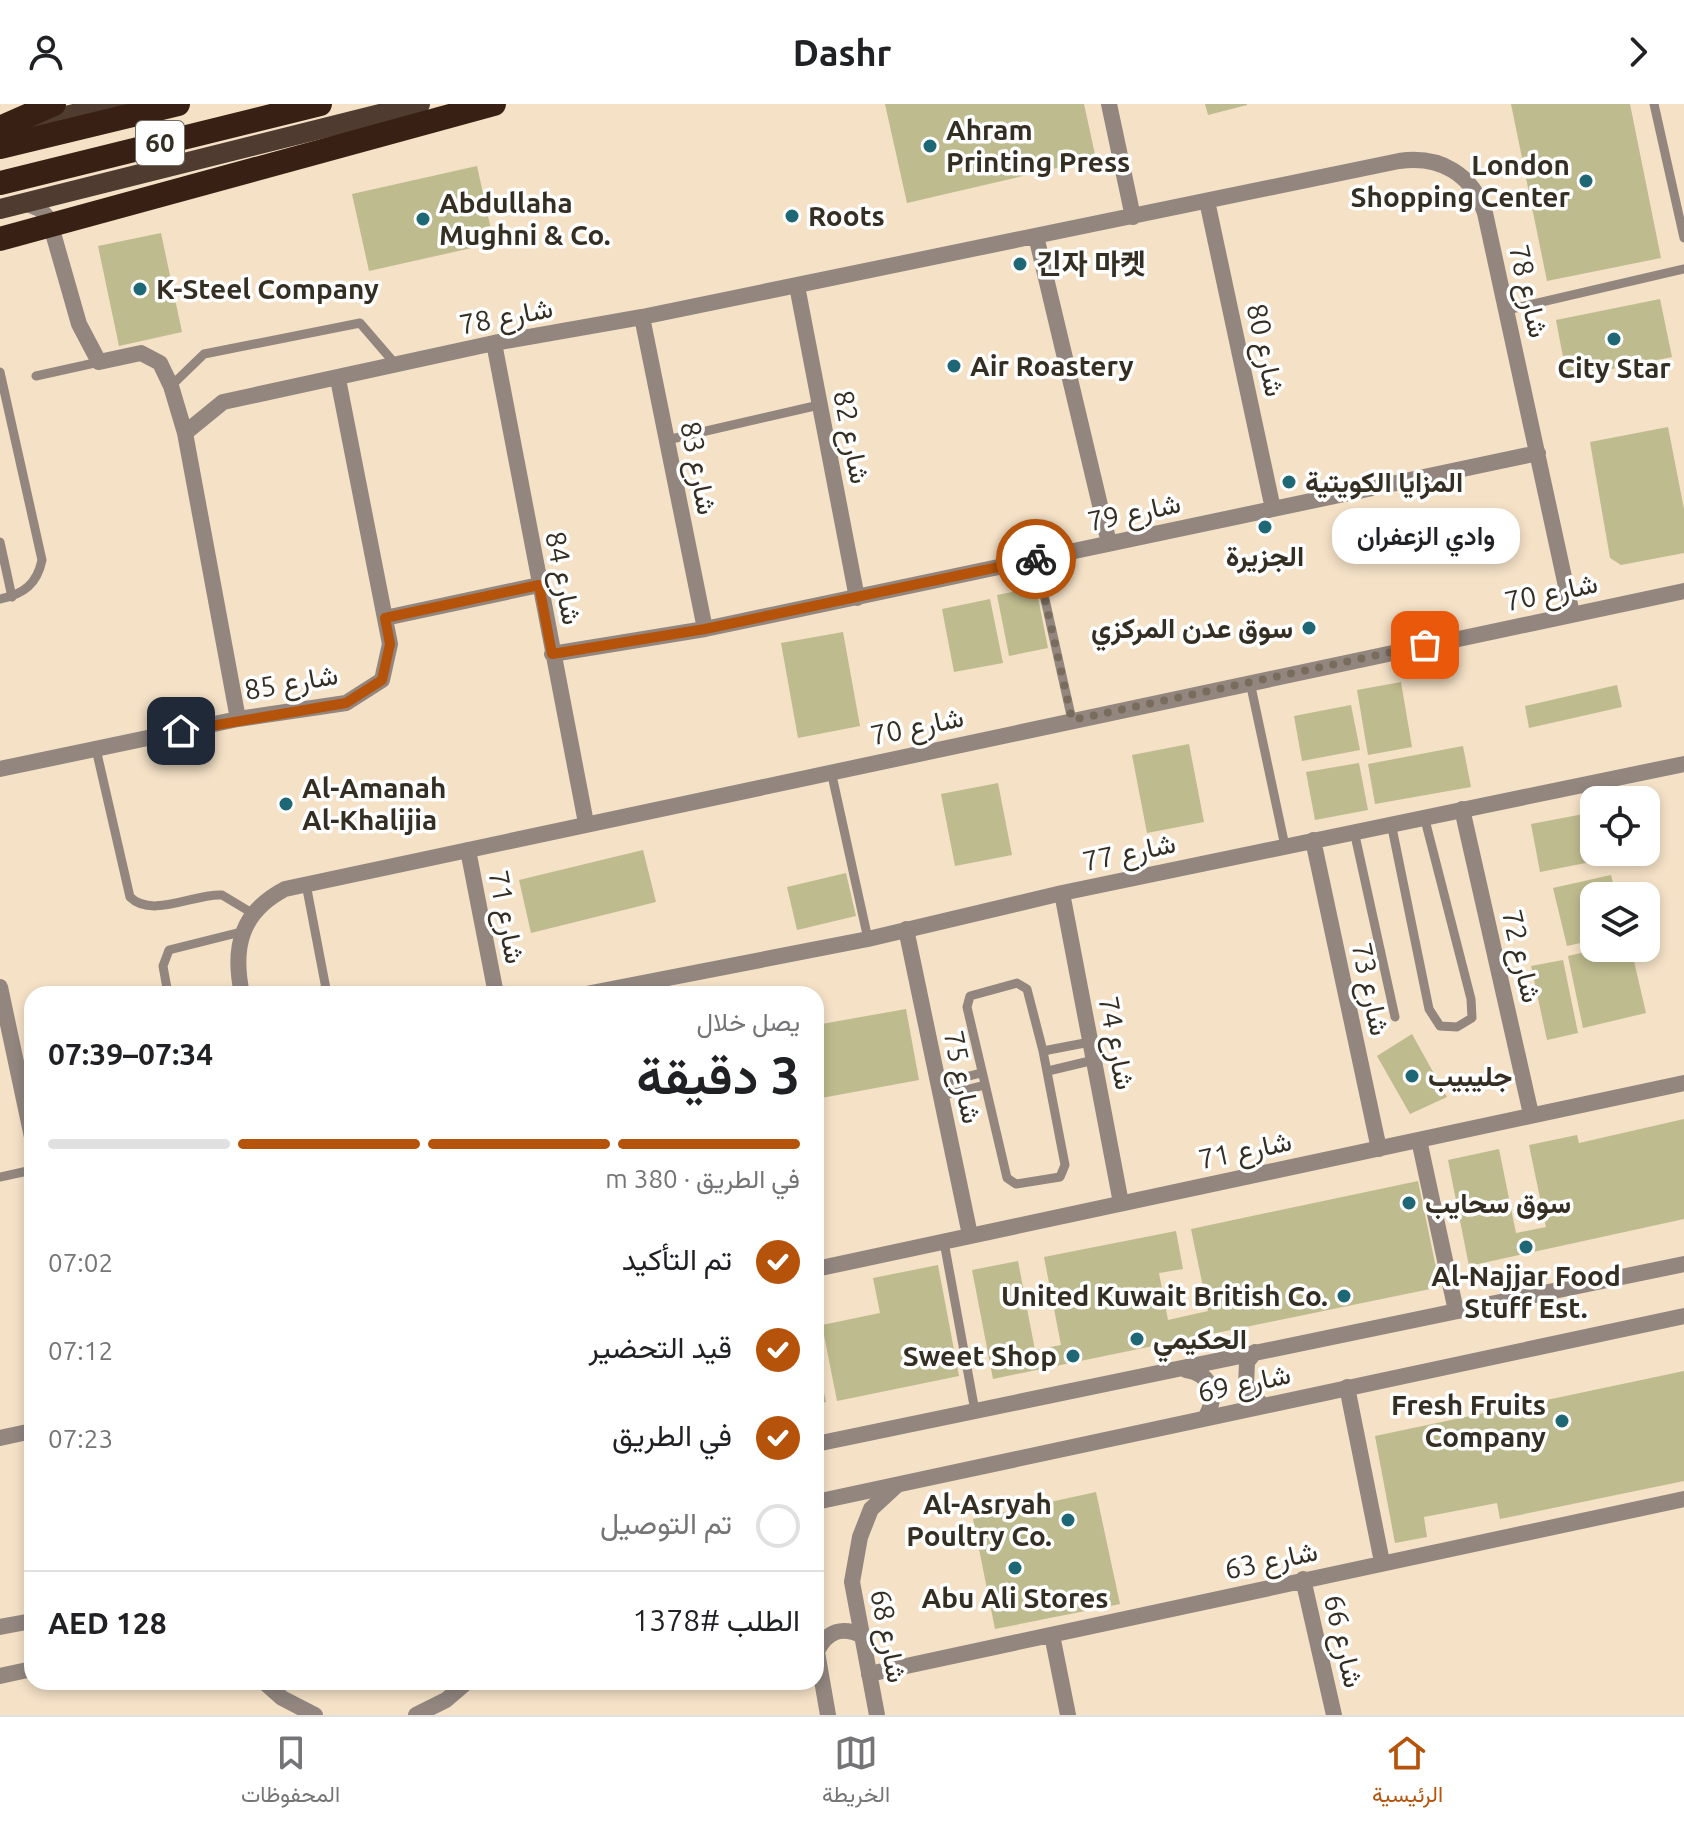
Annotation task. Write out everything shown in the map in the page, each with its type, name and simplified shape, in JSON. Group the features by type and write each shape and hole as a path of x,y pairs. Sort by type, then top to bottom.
{"highway":[{"path":"0,130 54,104"},
{"name":"60","path":"0,147 178,104"},
{"name":"60","path":"0,183 320,104"},
{"path":"0,239 494,104"}],"main road":[{"path":"0,130 116,104"},
{"path":"0,209 420,104"}],"street":[{"path":"1109,104 1133,217"},
{"name":"شارع 78","path":"185,433 223,402 494,343 797,286 1399,161 1440,163 1464,177 1480,199 1572,614"},
{"name":"شارع 80","path":"1207,201 1273,509"},
{"path":"25,203 40,209 49,219 79,324 99,362 141,353 160,363 171,386 185,433 238,719"},
{"path":"1036,236 1109,543"},
{"name":"شارع 82","path":"797,286 857,598"},
{"name":"شارع 83","path":"642,317 705,629"},
{"name":"شارع 84","path":"494,343 586,823"},
{"name":"شارع 85","path":"0,769 238,719 346,703 382,680 390,644 338,379"},
{"name":"شارع 79","path":"552,654 705,629 1538,453"},
{"path":"385,618 539,585"},
{"name":"شارع 70","path":"241,986 236,954 241,932 252,913 267,899 285,889 1684,591"},
{"name":"شارع 77","path":"660,986 1062,893 1684,764"},
{"name":"شارع 72","path":"1462,809 1531,1114"},
{"name":"شارع 73","path":"1313,840 1379,1149"},
{"name":"شارع 71","path":"468,850 494,986"},
{"name":"شارع 74","path":"1062,893 1121,1203"},
{"name":"شارع 75","path":"906,929 970,1235"},
{"path":"0,987 5,1039 24,1093"},
{"name":"شارع 71","path":"824,1267 1684,1083"},
{"path":"1419,1140 1456,1311"},
{"name":"شارع 69","path":"824,1442 1684,1264"},
{"name":"شارع 69","path":"824,1500 1684,1316"},
{"path":"1255,1352 1247,1362 1246,1387 1262,1405"},
{"path":"1182,1370 1196,1371 1207,1380 1213,1392 1212,1407 1205,1418"},
{"path":"1347,1387 1382,1562"},
{"path":"0,1438 24,1433"},
{"name":"شارع 68","path":"877,1715 852,1582 860,1537 871,1509 897,1485"},
{"name":"شارع 63","path":"869,1674 1684,1499"},
{"name":"شارع 66","path":"1303,1579 1334,1715"},
{"path":"0,1627 24,1622"},
{"path":"824,1638 836,1631 850,1630 863,1636"},
{"path":"1052,1635 1068,1715"},
{"path":"0,1676 24,1671"},
{"path":"273,1690 315,1715"},
{"path":"416,1715 446,1700 458,1690"},
{"path":"823,1690 828,1715"}],"lane":[{"path":"1654,104 1684,238"},
{"path":"1507,310 1684,269"},
{"path":"171,386 204,354 360,323 397,366"},
{"path":"36,376 99,362"},
{"path":"0,372 42,560 39,578 12,597 0,599"},
{"path":"667,440 819,405"},
{"path":"0,542 12,597"},
{"path":"1036,559 1072,720"},
{"path":"1250,682 1285,846"},
{"path":"96,749 130,897 136,903 151,906 222,895 252,913"},
{"path":"831,771 868,939"},
{"path":"1391,823 1429,1009 1440,1026 1457,1027 1472,1018 1471,999 1424,816"},
{"path":"1354,831 1395,1017"},
{"path":"306,884 325,986"},
{"path":"167,986 163,966 169,950 241,932"},
{"path":"1017,983 1027,989 1043,1051 1065,1165 1060,1177 1016,1184 1007,1178 981,1073 967,1007 970,996 1017,983"},
{"path":"1043,1051 1090,1042"},
{"path":"1048,1071 1094,1060"},
{"path":"940,1090 981,1073"},
{"path":"940,1090 985,1085"},
{"path":"0,1177 24,1172"},
{"path":"944,1242 975,1411"}],"building":[{"path":"885,104 1084,104 1096,159 907,203"},
{"path":"1205,104 1247,104 1247,105 1208,115"},
{"name":"London Shopping Center","path":"1511,104 1630,104 1661,258 1547,281"},
{"name":"Abdullaha Mughni & Co.","path":"477,166 494,243 369,271 352,194"},
{"name":"K-Steel Company","path":"161,233 182,332 119,346 98,246"},
{"name":"City Star","path":"1660,299 1672,357 1567,378 1556,320"},
{"path":"1668,427 1684,509 1684,553 1621,565 1610,558 1590,442"},
{"path":"1036,587 1048,648 1009,656 997,595"},
{"path":"990,599 1003,663 954,672 942,609"},
{"path":"843,632 860,726 798,738 781,643"},
{"path":"1401,682 1412,747 1368,755 1357,690"},
{"path":"1617,685 1622,707 1529,728 1525,706"},
{"path":"1351,705 1360,750 1302,761 1294,716"},
{"path":"1189,744 1204,822 1147,833 1132,755"},
{"path":"1463,746 1471,787 1375,804 1368,764"},
{"path":"1359,763 1368,810 1315,820 1306,772"},
{"path":"998,783 1012,855 955,866 941,794"},
{"path":"1580,815 1580,864 1540,872 1531,824"},
{"path":"643,850 656,902 531,933 519,880"},
{"path":"846,873 856,916 797,930 787,887"},
{"path":"1611,875 1613,882 1580,882 1580,943 1567,946 1553,888"},
{"path":"1580,953 1580,962 1634,962 1646,1013 1583,1028 1568,956"},
{"path":"1563,960 1578,1033 1547,1040 1531,966"},
{"path":"906,1009 919,1080 824,1098 824,1024"},
{"name":"جليبيب","path":"1412,1034 1447,1097 1410,1114 1377,1056"},
{"path":"1684,1119 1684,1219 1469,1266 1448,1160 1499,1149 1516,1233 1546,1227 1529,1145 1577,1135 1579,1143"},
{"path":"1418,1181 1440,1287 993,1379 972,1270 1018,1261 1035,1350 1061,1345 1044,1257 1176,1231 1183,1269 1159,1273 1168,1320 1208,1311 1191,1229"},
{"path":"938,1265 959,1376 837,1401 824,1325 880,1313 873,1278"},
{"path":"1684,1371 1684,1481 1500,1519 1497,1503 1424,1517 1427,1537 1395,1543 1375,1436"},
{"path":"1096,1492 1120,1604 995,1629 973,1519"}],"way so far":[{"path":"1036,559 1072,720 1425,645"}],"place":[{"name":"Ahram Printing Press","path":"930,146"},
{"name":"London Shopping Center","path":"1586,181"},
{"name":"Roots","path":"792,216"},
{"name":"Abdullaha Mughni & Co.","path":"423,219"},
{"name":"긴자 마켓","path":"1020,264"},
{"name":"K-Steel Company","path":"140,289"},
{"name":"City Star","path":"1614,339"},
{"name":"Air Roastery","path":"954,366"},
{"name":"المزايا الكويتية","path":"1289,482"},
{"name":"الجزيرة","path":"1265,527"},
{"name":"سوق عدن المركزي","path":"1309,628"},
{"name":"وادي الزعفران","path":"1425,645"},
{"name":"Al-Amanah Al-Khalijia","path":"286,804"},
{"name":"جليبيب","path":"1412,1076"},
{"name":"سوق سحايب","path":"1409,1203"},
{"name":"Al-Najjar Food Stuff Est.","path":"1526,1247"},
{"name":"United Kuwait British Co.","path":"1344,1296"},
{"name":"الحكيمي","path":"1137,1339"},
{"name":"Sweet Shop","path":"1073,1356"},
{"name":"Fresh Fruits Company","path":"1562,1421"},
{"name":"Al-Asryah Poultry Co.","path":"1068,1520"},
{"name":"Abu Ali Stores","path":"1015,1568"}],"route":[{"path":"181,731 346,703 382,680 390,644 385,618 539,585 552,654 705,629 1036,559"}]}
